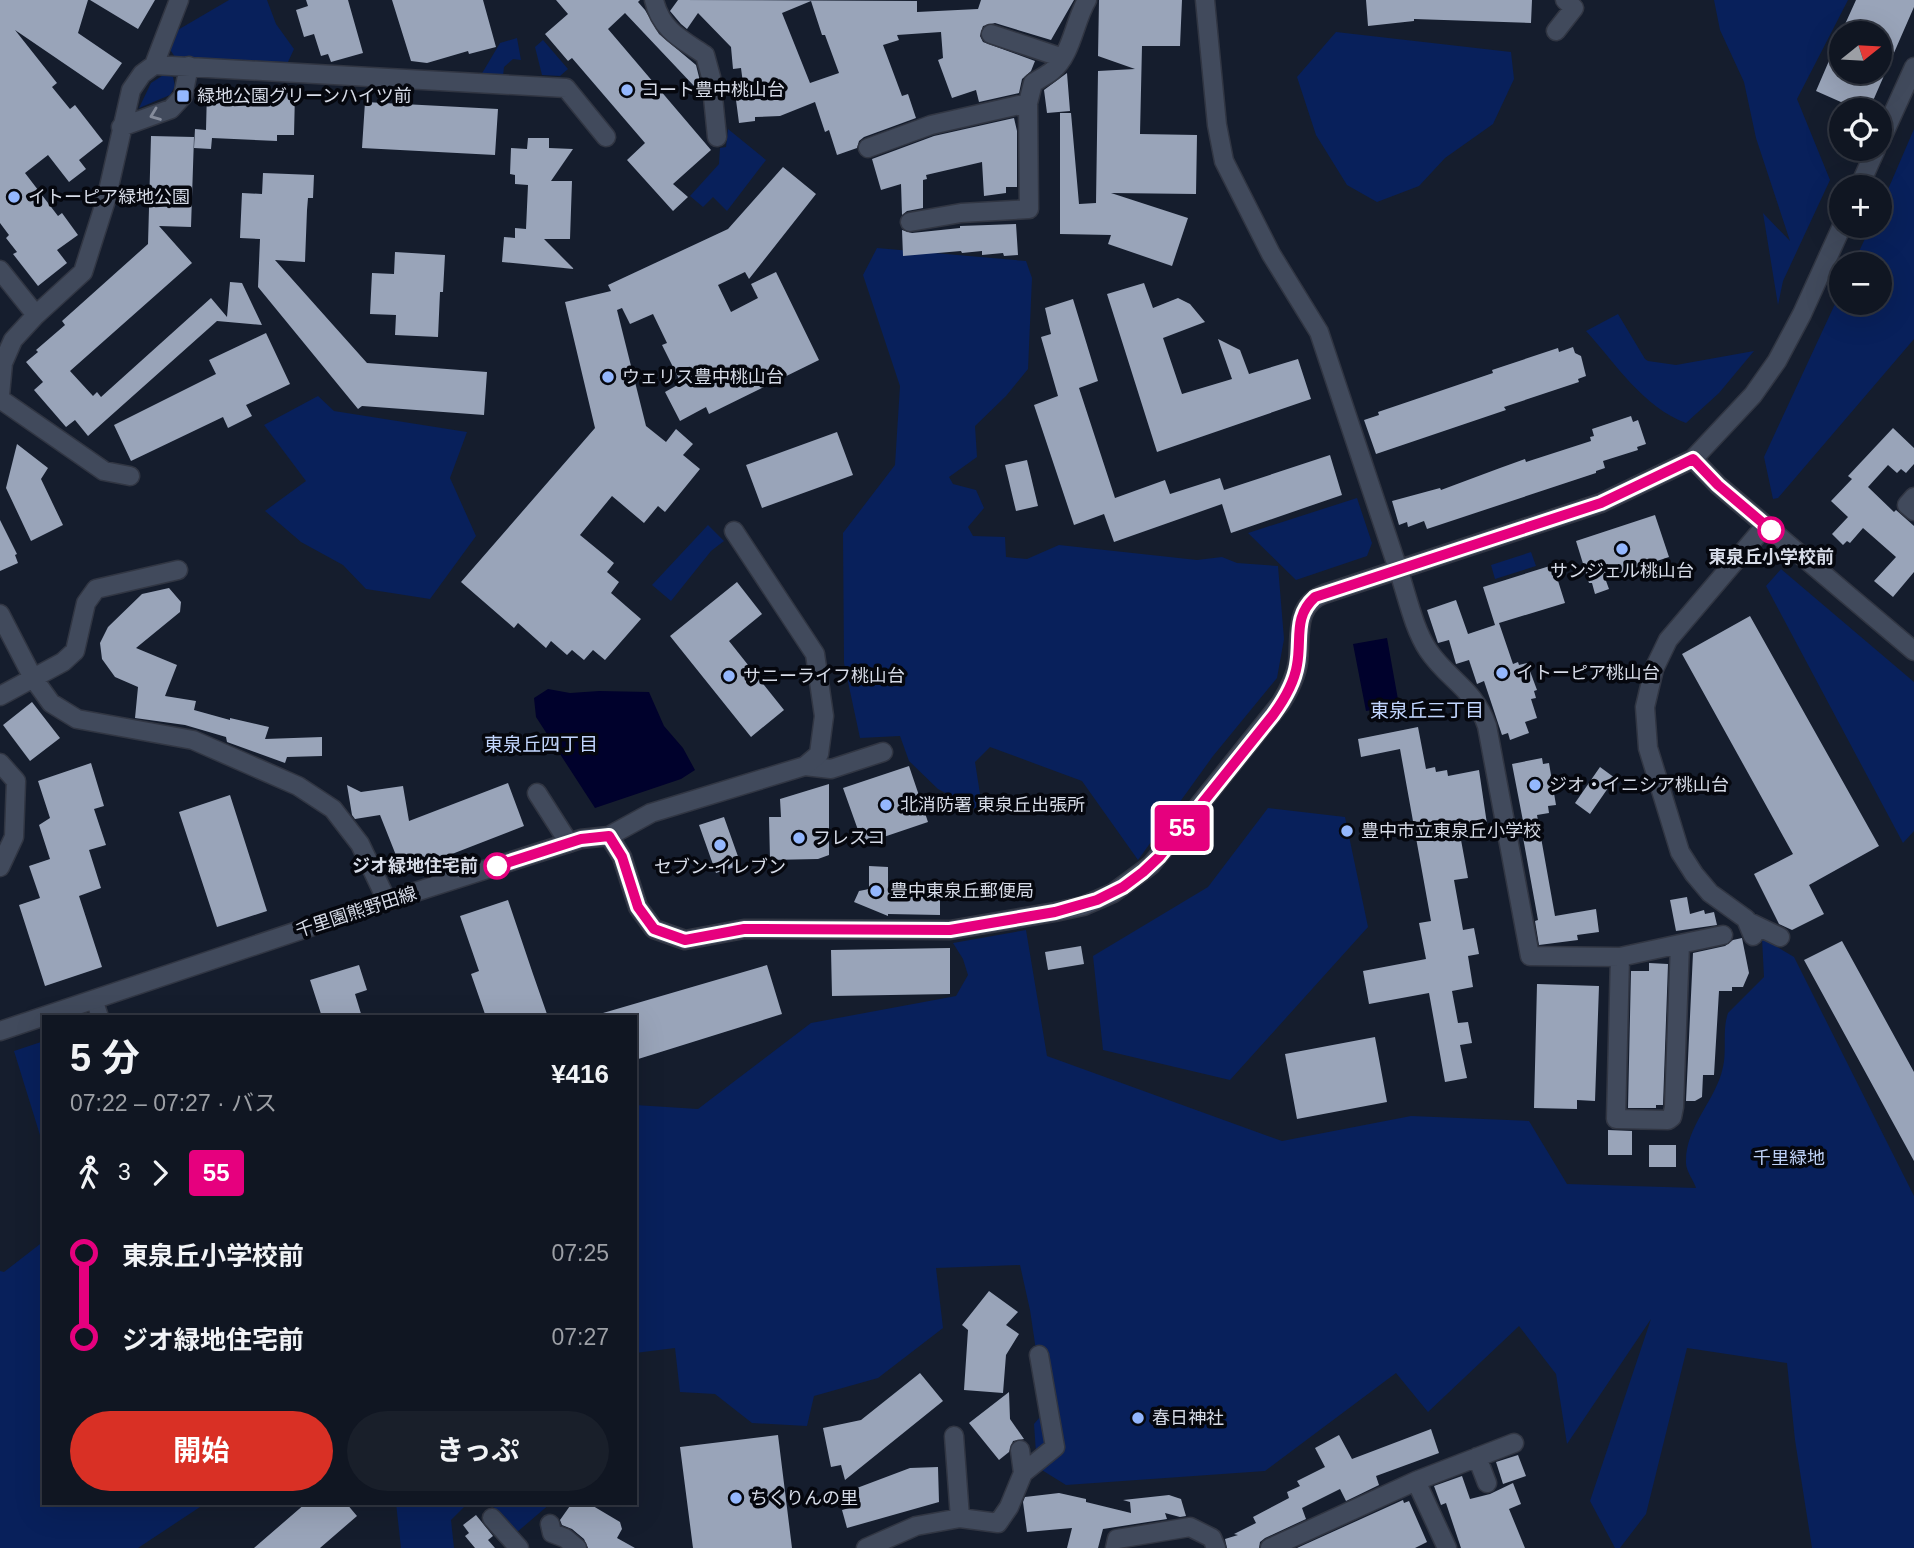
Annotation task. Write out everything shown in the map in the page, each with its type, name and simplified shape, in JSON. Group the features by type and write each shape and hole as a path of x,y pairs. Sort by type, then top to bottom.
{"street":[{"path":"130,476 104,471 0,397 3,363 13,340 83,272 106,200 131,90 142,74 155,65 179,0"},
{"path":"654,0 668,30 705,55 717,136"},
{"path":"910,222 961,213 1029,209 1028,103 1033,83 1052,71 1063,58 1087,0"},
{"path":"1205,0 1217,125 1224,161 1271,254 1319,332 1427,648 1469,694 1483,715 1530,956 1620,957 1723,934"},
{"path":"1556,31 1574,8 1565,0"},
{"path":"991,34 1063,58"},
{"path":"155,65 566,88 606,137"},
{"path":"121,127 171,109 183,96 189,66"},
{"path":"1892,116 1914,67"},
{"path":"868,148 931,125 1028,103"},
{"path":"609,836 622,857 638,907 654,929 685,940 744,929 950,930 1083,906 1123,887 1159,857 1273,715 1295,676 1303,610 1315,597 1601,503 1693,459 1753,395 1777,361 1837,238"},
{"path":"0,270 36,315"},
{"path":"1693,459 1765,526 1914,651"},
{"path":"1914,497 1907,505 1914,511"},
{"path":"1765,526 1668,640 1654,669 1645,707 1648,748 1680,852 1710,893 1749,930 1780,937"},
{"path":"734,531 815,654 824,716 819,754 805,766"},
{"path":"0,696 63,662 75,651 86,603 96,589 178,569"},
{"path":"0,614 33,678 51,703 77,719 193,740 298,786 333,809 360,844 387,901"},
{"name":"千里園熊野田線","path":"67,1015 97,1008 387,901 569,843 609,836 651,813 805,766 831,769 883,752"},
{"path":"0,763 16,781 14,836 0,867"},
{"path":"537,793 569,843"},
{"path":"1620,957 1616,1119 1679,1119 1674,1107 1680,944"},
{"name":"千里園熊野田線","path":"0,1031 42,1021"},
{"path":"866,1548 916,1526 960,1518 998,1523 1009,1507 1023,1473 1055,1447 1039,1355"},
{"path":"954,1436 960,1518"},
{"path":"1270,1548 1416,1481 1514,1443"},
{"path":"1020,1450 1023,1473"},
{"path":"1477,1457 1487,1483"},
{"path":"1416,1481 1447,1548"},
{"path":"492,1518 519,1548"},
{"path":"550,1524 552,1533 565,1538 577,1548"},
{"path":"1115,1548 1117,1539 1190,1527 1212,1538 1216,1548"}],"green space":[{"path":"229,0 267,0 276,24 294,49 288,62 175,57 169,48 176,31"},
{"path":"1714,0 1848,0 1837,21 1829,21 1829,37 1797,99 1829,182 1783,281 1778,305 1763,213 1790,241 1756,138 1744,82 1720,30"},
{"path":"1336,32 1511,52 1514,79 1493,124 1445,158 1419,186 1377,202 1347,185 1316,135 1297,77"},
{"path":"517,38 521,60 513,59 504,67 503,76 481,75 500,43"},
{"path":"543,40 568,69 560,76 542,75 535,47"},
{"path":"165,74 173,77 175,86 170,95 139,108 151,83"},
{"path":"728,129 766,160 727,211 713,197 703,207 690,196 719,164 720,148 726,147"},
{"path":"1914,129 1914,339 1778,498 1773,499 1764,457 1830,315 1892,315 1892,252 1859,252 1865,238 1892,238 1892,180"},
{"path":"877,248 1026,261 1032,278 1028,369 1006,396 975,426 977,457 949,477 953,484 976,490 984,508 968,527 973,536 1005,537 1006,557 1027,559 1059,545 1197,560 1222,557 1237,563 1278,566 1284,639 1277,678 1213,756 1138,860 1082,781 990,747 975,762 983,813 938,789 909,761 900,736 860,738 844,663 843,533 895,465 900,386 863,275"},
{"path":"1618,314 1648,361 1676,365 1754,351 1719,393 1686,423 1656,407 1643,396 1586,331"},
{"path":"318,396 334,411 467,432 450,478 476,536 430,599 366,589 343,565 301,542 265,511 306,481 264,425"},
{"path":"1357,498 1372,543 1367,556 1296,580 1248,533"},
{"path":"708,525 724,541 711,551 671,601 652,585"},
{"path":"1531,552 1536,566 1495,579 1491,565"},
{"path":"1781,569 1914,682 1914,831 1903,843 1766,586"},
{"path":"1268,808 1345,817 1368,927 1230,1080 1103,1050 1093,956 1208,887"},
{"name":"千里緑地","path":"1026,930 1047,1056 1282,1141 1411,1116 1529,1121 1567,1184 1696,1188 1686,1166 1687,1150 1695,1125 1719,1079 1724,1060 1728,1013 1764,977 1762,938 1794,957 1914,1196 1914,1548 1812,1548 1795,1440 1787,1363 1687,1348 1646,1514 1620,1548 1615,1548 1590,1501 1651,1319 1567,1444 1556,1374 1519,1326 1428,1412 1396,1373 1265,1471 1066,1485 1037,1467 1034,1424 1045,1411 1030,1310 1020,1265 936,1268 943,1328 878,1378 814,1396 807,1426 752,1423 715,1394 680,1392 675,1348 637,1353 637,1105 698,1109 811,1023 956,996 968,975 963,959 953,943"},
{"path":"42,1042 42,1142 14,1051"},
{"path":"42,1243 42,1505 203,1505 138,1548 0,1548 0,1271 4,1272"},
{"path":"396,1505 466,1505 451,1520 454,1548 401,1548"},
{"path":"492,1505 549,1505 516,1533"}],"shaded area":[{"path":"1387,638 1399,705 1366,711 1353,644"},
{"path":"548,689 570,693 649,692 664,726 683,748 695,770 681,779 595,808 536,717 534,698"}],"building":[{"path":"0,0 88,0 78,33 122,63 103,90 15,30 57,83 52,87 70,109 75,105 103,141 79,160 86,169 69,182 48,155 25,173 58,216 62,213 78,235 57,250 67,263 38,286 13,254 17,252 6,238 9,235 0,223"},
{"path":"90,0 155,0 138,29"},
{"path":"306,0 348,0 363,53 331,62 328,54 321,56 314,34 304,37 296,10 308,6"},
{"path":"392,0 483,0 496,47 469,54 468,51 427,63 411,61"},
{"name":"コート豊中桃山台","path":"556,0 640,0 638,2 659,34 696,65 700,81 694,86 625,13 608,29 711,150 673,184 688,197 673,211 627,160 645,143 572,58 568,61 545,34 568,14"},
{"path":"678,0 917,1 917,12 978,9 981,0 1074,0 1051,40 995,23 983,26 980,36 983,42 1035,61 1031,71 1022,79 1019,93 979,102 976,90 952,98 938,60 943,58 941,32 897,35 899,40 883,45 902,96 908,94 916,118 864,137 857,148 837,155 829,130 825,132 815,102 780,116 755,117 755,121 739,123 736,100 745,99 741,68 733,69 731,47 698,13 687,29 670,11","holes":["811,1 822,35 825,35 839,73 810,83 782,13"]},
{"path":"1099,0 1182,0 1180,46 1142,46 1140,134 1197,135 1196,194 1111,193 1188,218 1172,266 1108,244 1111,235 1060,234 1060,113 1071,113 1079,204 1096,203 1098,71 1135,69 1098,56"},
{"path":"1366,0 1532,0 1531,23 1414,19 1368,26"},
{"path":"1856,0 1914,0 1914,7 1892,57 1892,21 1846,21"},
{"path":"1829,61 1829,84 1880,84 1874,98 1832,98 1816,91"},
{"path":"1067,73 1070,111 1047,113 1044,90"},
{"path":"207,90 295,93 294,135 277,135 277,141 212,138 211,149 194,148 195,129 206,130"},
{"path":"365,102 498,109 495,155 362,148"},
{"path":"1014,118 1017,131 1017,187 1006,187 1006,193 984,196 982,162 926,175 927,179 923,180 923,208 907,211 902,215 901,184 881,190 872,159 934,136"},
{"path":"151,136 194,137 191,227 159,226 192,263 70,371 93,396 97,392 101,397 211,298 227,317 230,282 242,283 262,325 217,321 88,436 75,420 66,427 34,390 43,382 26,362 65,325 62,321 148,244"},
{"path":"528,138 549,138 549,148 573,149 551,181 572,181 570,239 544,239 574,269 502,262 504,237 515,238 515,228 526,229 528,185 515,184 515,175 510,174 511,148 527,149"},
{"path":"783,167 816,194 749,279 745,272 718,285 731,312 758,298 751,284 776,272 819,360 709,414 706,407 680,421 665,392 681,383 662,345 667,343 653,314 630,324 622,308 617,310 646,426 666,442 676,429 693,444 683,455 700,469 665,512 658,506 644,523 612,496 580,535 614,563 607,572 619,582 611,593 641,619 605,660 593,650 584,660 572,650 567,655 551,641 546,648 518,623 514,628 461,582 595,428 565,302 611,291 608,285 728,229"},
{"path":"263,173 314,175 313,198 308,198 305,262 275,260 367,363 487,372 484,415 362,406 358,409 258,287 260,239 240,238 242,193 262,194"},
{"path":"1016,224 1018,255 982,255 982,251 961,251 903,256 902,230 912,233 960,226"},
{"path":"395,252 445,255 438,337 395,335 396,315 370,314 372,273 394,274"},
{"path":"1144,283 1153,308 1178,298 1190,304 1205,322 1163,338 1182,394 1232,379 1218,339 1240,350 1249,374 1298,359 1311,399 1157,452 1107,294"},
{"path":"1073,299 1098,381 1079,388 1115,498 1165,480 1170,494 1220,478 1224,490 1330,455 1342,495 1231,533 1222,504 1114,542 1104,514 1074,525 1034,405 1058,396 1041,337 1051,334 1045,308"},
{"path":"266,333 290,384 246,405 252,416 228,428 223,417 131,461 114,425 216,374 209,360"},
{"path":"1573,347 1575,353 1581,356 1586,376 1578,379 1579,382 1376,454 1364,420 1379,415 1378,412 1558,348 1559,352"},
{"path":"1631,416 1633,422 1638,420 1646,444 1637,447 1638,450 1603,461 1605,468 1596,473 1427,529 1424,521 1408,527 1407,522 1399,525 1392,501 1440,488 1441,490 1525,459 1526,462 1591,441 1590,437 1594,436 1592,429"},
{"path":"1893,428 1914,448 1914,464 1906,473 1901,469 1897,473 1888,465 1868,487 1894,512 1896,510 1914,526 1914,572 1893,597 1874,581 1896,557 1863,528 1850,543 1847,541 1843,545 1832,534 1848,517 1831,501 1852,479 1848,476"},
{"path":"837,432 853,475 762,508 746,465"},
{"path":"17,444 48,468 41,479 63,525 31,541 6,488"},
{"path":"1027,460 1038,506 1016,511 1005,465"},
{"name":"サンジェル桃山台","path":"1655,515 1669,557 1605,578 1609,589 1595,594 1576,541"},
{"path":"0,520 17,554 18,563 0,571"},
{"name":"イトーピア桃山台","path":"1553,565 1565,603 1499,623 1513,664 1527,663 1537,690 1534,691 1536,698 1531,699 1537,718 1525,722 1529,733 1510,740 1508,733 1502,735 1484,681 1477,684 1469,660 1456,664 1449,640 1438,643 1427,610 1456,600 1468,634 1495,625 1483,587"},
{"name":"サニーライフ桃山台","path":"737,582 762,614 729,641 784,710 751,737 670,636"},
{"path":"169,588 181,602 180,612 136,648 177,665 165,696 196,701 194,710 269,727 265,739 322,737 322,756 287,757 285,763 227,742 226,737 185,725 135,718 138,687 115,677 102,659 100,643 108,627 142,594"},
{"path":"1750,616 1879,846 1809,885 1824,914 1792,930 1779,924 1754,874 1793,854 1682,654"},
{"path":"32,702 60,738 30,761 3,725"},
{"path":"1418,727 1426,769 1435,767 1436,772 1447,770 1448,776 1479,770 1487,824 1459,829 1468,878 1454,880 1463,930 1474,928 1479,954 1468,956 1473,987 1452,991 1458,1023 1468,1022 1472,1043 1460,1045 1467,1078 1445,1082 1429,993 1369,1004 1363,971 1426,959 1419,923 1431,921 1400,749 1361,757 1358,739"},
{"path":"1542,758 1543,764 1549,763 1556,805 1548,806 1549,813 1537,815 1555,916 1596,909 1599,932 1577,935 1578,940 1539,945 1535,921 1538,920 1512,764"},
{"path":"91,763 104,806 94,809 106,845 89,850 101,888 79,896 102,967 45,986 19,905 40,898 29,866 50,859 39,825 50,818 38,781"},
{"name":"北消防署 東泉丘出張所","path":"909,766 928,822 863,844 843,788"},
{"path":"1600,767 1615,778 1590,814 1575,803"},
{"path":"508,783 524,826 403,873 380,815 355,819 352,815 347,785 361,792 403,786 409,821"},
{"name":"フレスコ","path":"829,784 829,855 818,859 770,860 769,817 781,817 780,799"},
{"path":"230,795 267,911 217,927 179,812"},
{"name":"セブン-イレブン","path":"724,817 741,865 716,873 699,825"},
{"path":"869,866 888,867 888,890 940,891 940,915 888,916 854,902 859,891 869,889"},
{"path":"1687,897 1690,914 1704,910 1705,914 1714,912 1717,925 1676,931 1670,900"},
{"path":"508,900 547,1015 485,1015 471,974 479,971 460,916"},
{"path":"1742,938 1749,973 1743,987 1732,987 1732,991 1719,991 1714,1075 1703,1075 1702,1097 1695,1101 1686,1101 1693,953 1725,946"},
{"path":"1842,941 1914,1072 1914,1161 1804,960"},
{"path":"1081,946 1084,964 1048,970 1045,952"},
{"path":"950,948 950,994 832,996 831,950"},
{"path":"1649,963 1668,964 1663,1105 1656,1105 1656,1108 1628,1108 1631,971 1649,971"},
{"path":"359,965 367,990 355,994 361,1015 321,1015 310,980"},
{"path":"767,965 782,1014 637,1059 637,1015 603,1013"},
{"path":"1537,984 1599,986 1595,1101 1577,1100 1577,1109 1534,1108"},
{"path":"1375,1037 1387,1102 1297,1119 1285,1054"},
{"path":"1608,1130 1632,1131 1632,1155 1608,1155"},
{"path":"1649,1145 1676,1145 1676,1167 1649,1167"},
{"path":"989,1291 1018,1312 1006,1325 1019,1334 1006,1355 1003,1393 964,1390 968,1330 962,1325"},
{"path":"920,1373 943,1401 845,1480 841,1465 831,1467 823,1428 861,1420"},
{"path":"1009,1392 1010,1419 1024,1439 1013,1441 1009,1452 999,1460 969,1423"},
{"path":"1431,1429 1439,1453 1376,1476 1379,1485 1346,1501 1340,1489 1302,1508 1306,1519 1265,1538 1260,1542 1259,1548 1227,1548 1225,1539 1238,1535 1234,1534 1256,1523 1253,1517 1289,1498 1287,1492 1300,1486 1297,1481 1325,1467 1315,1448 1339,1435 1352,1459"},
{"name":"ちくりんの里","path":"778,1435 792,1548 693,1548 680,1447"},
{"path":"1518,1455 1526,1476 1503,1484 1496,1462"},
{"path":"938,1467 939,1502 847,1528 842,1510 853,1507 849,1491 910,1468"},
{"path":"1462,1476 1470,1499 1490,1494 1513,1483 1521,1504 1509,1509 1525,1548 1461,1548 1446,1503 1441,1505 1434,1486"},
{"path":"1059,1493 1131,1513 1130,1502 1123,1500 1169,1495 1181,1499 1186,1516 1165,1513 1167,1519 1103,1529 1098,1548 1067,1548 1072,1528 1027,1532 1023,1502 1025,1497"},
{"path":"1403,1500 1404,1503 1409,1501 1427,1542 1415,1548 1297,1548"},
{"path":"304,1505 348,1505 357,1516 320,1548 254,1548"},
{"path":"571,1505 591,1505 620,1522 622,1529 617,1538 635,1548 588,1548 584,1539 562,1525 560,1520"},
{"path":"476,1515 493,1536 488,1540 495,1548 475,1548 465,1536 469,1533 463,1525"}],"bus line":[{"name":"55","path":"497,866 581,839 609,836 622,857 638,907 654,929 685,940 744,929 950,930 1083,906 1123,887 1159,857 1273,715 1295,676 1303,610 1315,597 1601,503 1693,459 1718,485 1771,530"}],"place":[{"name":"コート豊中桃山台","path":"627,90"},
{"name":"緑地公園グリーンハイツ前","path":"183,96"},
{"name":"イトーピア緑地公園","path":"14,197"},
{"name":"ウェリス豊中桃山台","path":"608,377"},
{"name":"東泉丘小学校前","path":"1771,530"},
{"name":"サンジェル桃山台","path":"1622,549"},
{"name":"イトーピア桃山台","path":"1502,673"},
{"name":"サニーライフ桃山台","path":"729,676"},
{"name":"ジオ・イニシア桃山台","path":"1535,785"},
{"name":"北消防署 東泉丘出張所","path":"886,805"},
{"name":"豊中市立東泉丘小学校","path":"1347,831"},
{"name":"フレスコ","path":"799,838"},
{"name":"セブン-イレブン","path":"720,845"},
{"name":"ジオ緑地住宅前","path":"497,866"},
{"name":"豊中東泉丘郵便局","path":"876,891"},
{"name":"春日神社","path":"1138,1418"},
{"name":"ちくりんの里","path":"736,1498"}],"district":[{"name":"東泉丘三丁目","path":"1427,710"},
{"name":"東泉丘四丁目","path":"541,744"}]}
